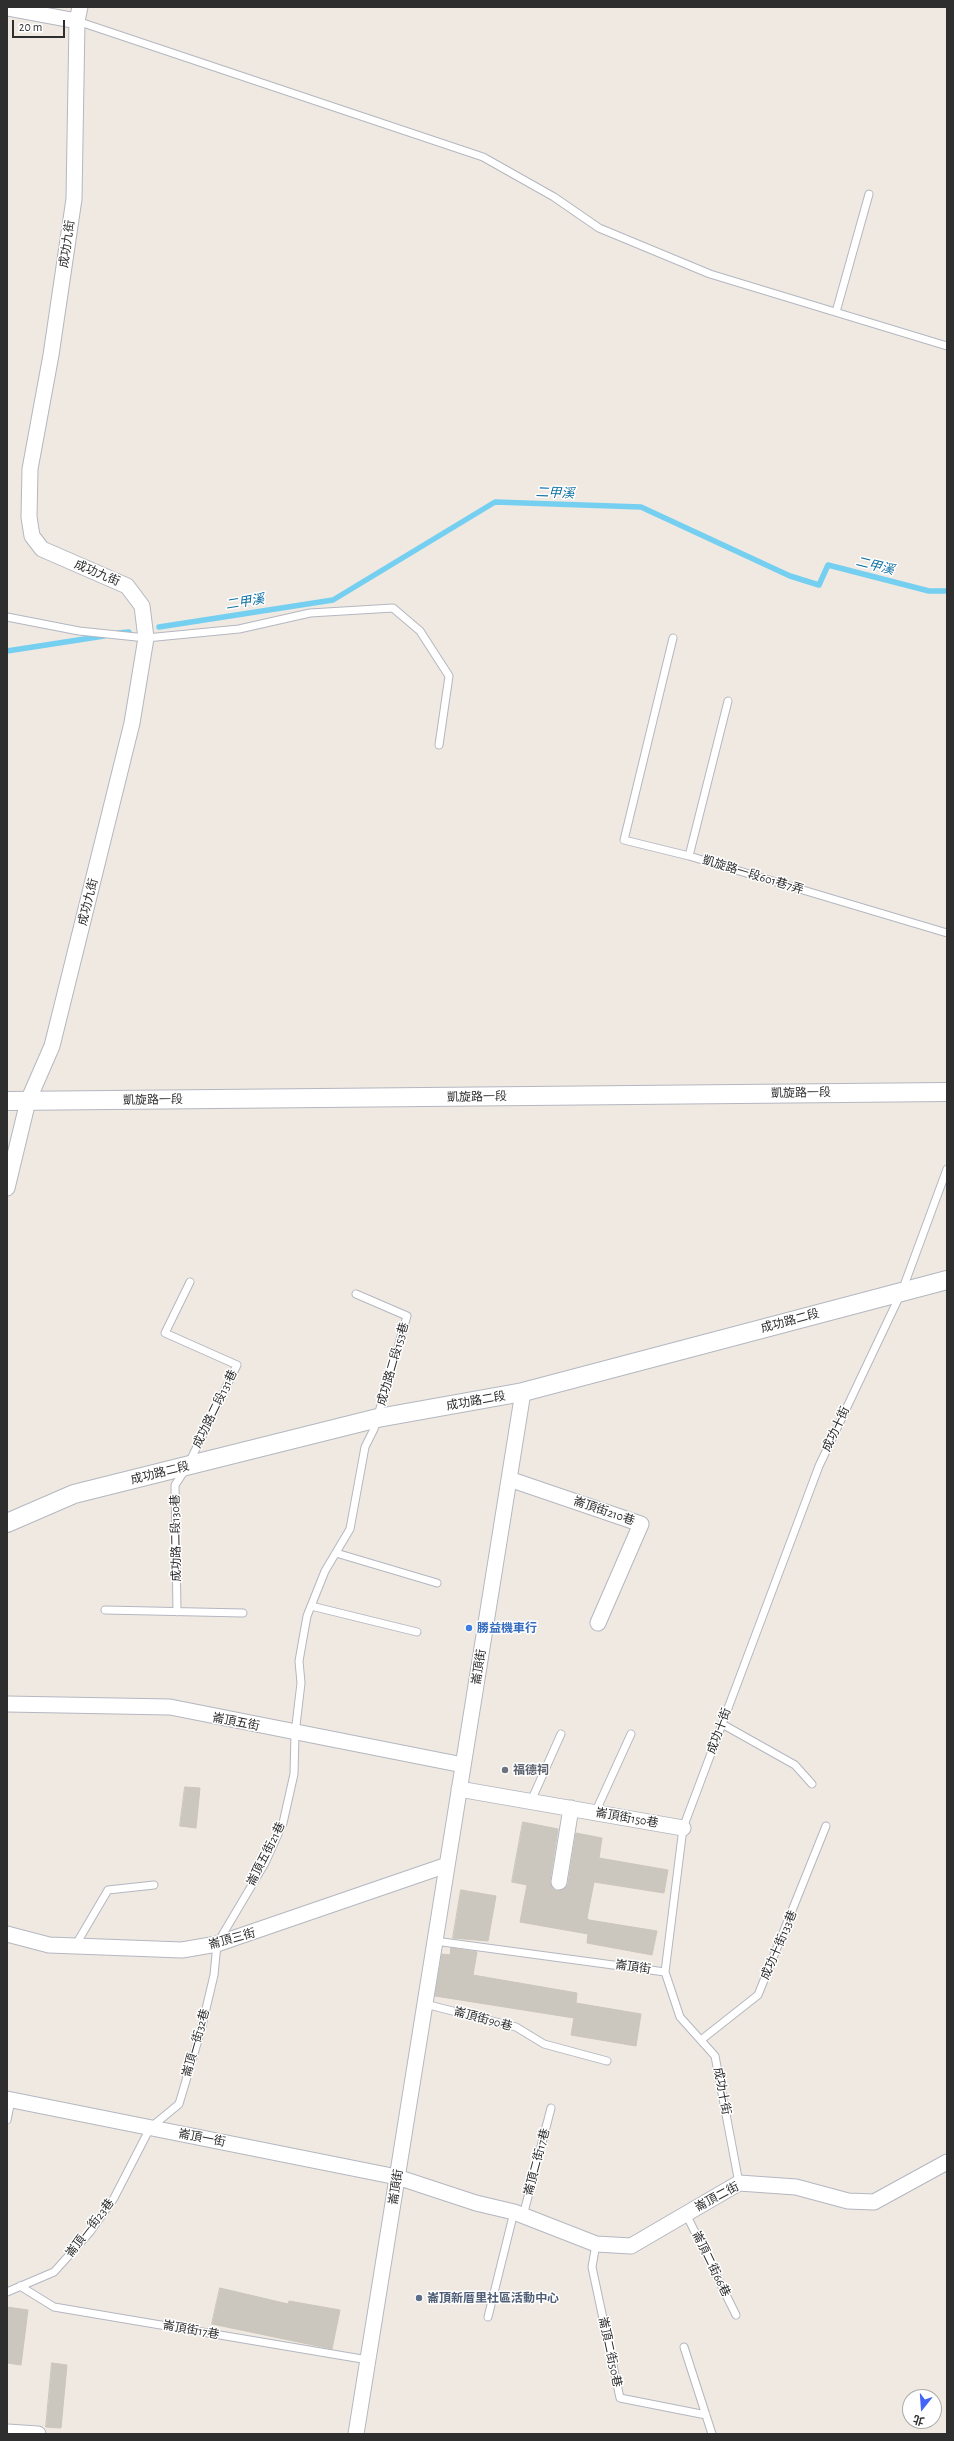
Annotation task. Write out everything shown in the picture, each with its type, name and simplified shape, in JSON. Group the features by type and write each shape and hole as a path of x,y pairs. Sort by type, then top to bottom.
{"street":[{"path":"7,8 79,14"},
{"name":"成功九街","path":"7,1188 28,1101 52,1046 132,723 146,638 142,606 127,586 42,549 32,536 29,517 30,469 51,355 74,199 79,14"},
{"name":"凱旋路一段","path":"7,1101 947,1092"},
{"name":"成功路二段","path":"7,1523 74,1494 378,1418 523,1392 947,1280"},
{"name":"崙頂街","path":"356,2434 523,1392"},
{"name":"崙頂街210巷","path":"509,1478 641,1524 598,1623"},
{"name":"崙頂五街","path":"7,1704 170,1707 295,1734 463,1765"},
{"name":"崙頂街150巷","path":"459,1789 683,1828"},
{"path":"559,1882 571,1808"},
{"name":"崙頂三街","path":"7,1934 49,1945 182,1950 217,1944 447,1864"},
{"name":"崙頂一街","path":"9,2100 397,2177"},
{"name":"崙頂二街","path":"397,2177 476,2203 518,2214 596,2244 631,2246 739,2183 796,2187 848,2201 874,2202 947,2162"},
{"path":"7,2432 38,2434"}],"lane":[{"path":"79,14 483,157 554,197 599,228 710,274 947,346"},
{"path":"836,312 869,194"},
{"path":"7,617 79,632 146,638 239,629 310,613 393,608 420,631 448,676 439,745"},
{"path":"673,638 624,840 689,856"},
{"name":"凱旋路一段601巷7弄","path":"728,701 689,856 947,933"},
{"name":"成功十街","path":"739,2183 715,2056 680,2017 665,1972 683,1828 819,1466 902,1291 947,1168"},
{"name":"成功路二段131巷","path":"186,1467 237,1365 165,1333 190,1282"},
{"name":"成功路二段153巷","path":"356,1294 407,1316 378,1418"},
{"name":"崙頂五街21巷","path":"217,1944 265,1862 283,1823 294,1774 295,1734 301,1683 300,1661 307,1616 325,1571 350,1529 365,1447 378,1418"},
{"name":"成功路二段130巷","path":"177,1612 175,1485 186,1467"},
{"path":"336,1553 437,1583"},
{"path":"312,1606 417,1632"},
{"path":"104,1610 243,1613"},
{"path":"722,1724 795,1765 812,1784"},
{"path":"531,1802 562,1734"},
{"path":"595,1813 631,1734"},
{"name":"成功十街133巷","path":"701,2040 758,1995 826,1826"},
{"path":"75,1946 108,1890 154,1885"},
{"name":"崙頂街","path":"435,1941 665,1972"},
{"name":"崙頂一街32巷","path":"150,2128 179,2104 201,2030 214,1975 217,1944"},
{"name":"崙頂街90巷","path":"425,2004 516,2027 544,2044 607,2062"},
{"path":"7,2120 9,2100"},
{"name":"崙頂二街17巷","path":"518,2214 551,2108"},
{"name":"崙頂一街23巷","path":"7,2292 54,2272 90,2232 114,2198 150,2128"},
{"path":"488,2317 518,2214"},
{"name":"崙頂二街66巷","path":"686,2214 736,2315"},
{"name":"崙頂二街50巷","path":"596,2244 592,2267 620,2398 706,2415"},
{"name":"崙頂街17巷","path":"20,2286 54,2307 368,2360"},
{"path":"684,2347 712,2434"}],"building":[{"path":"185,1787 200,1788 196,1828 180,1826"},
{"path":"523,1822 558,1829 550,1881 553,1889 557,1891 563,1890 568,1884 576,1833 602,1838 599,1858 668,1870 664,1893 594,1882 587,1918 589,1920 657,1931 652,1955 587,1943 588,1934 520,1922 527,1885 512,1882"},
{"path":"461,1890 496,1896 488,1941 453,1938"},
{"path":"451,1948 477,1952 473,1975 577,1993 576,2003 641,2014 636,2046 571,2035 574,2018 435,1996 442,1954 450,1955"},
{"path":"220,2288 288,2304 289,2301 340,2310 332,2349 212,2324"},
{"path":"7,2307 28,2310 21,2365 7,2363"},
{"path":"52,2363 67,2365 61,2428 46,2427"}],"waterway":[{"name":"二甲溪","path":"159,627 333,600 495,502 641,507 790,576 819,585 828,565 929,591 947,591"},
{"name":"二甲溪","path":"118,633 129,632"},
{"name":"二甲溪","path":"7,651 104,636"}],"place":[{"name":"勝益機車行","path":"469,1628"},
{"name":"福德祠","path":"505,1770"},
{"name":"崙頂新厝里社區活動中心","path":"419,2298"}]}
